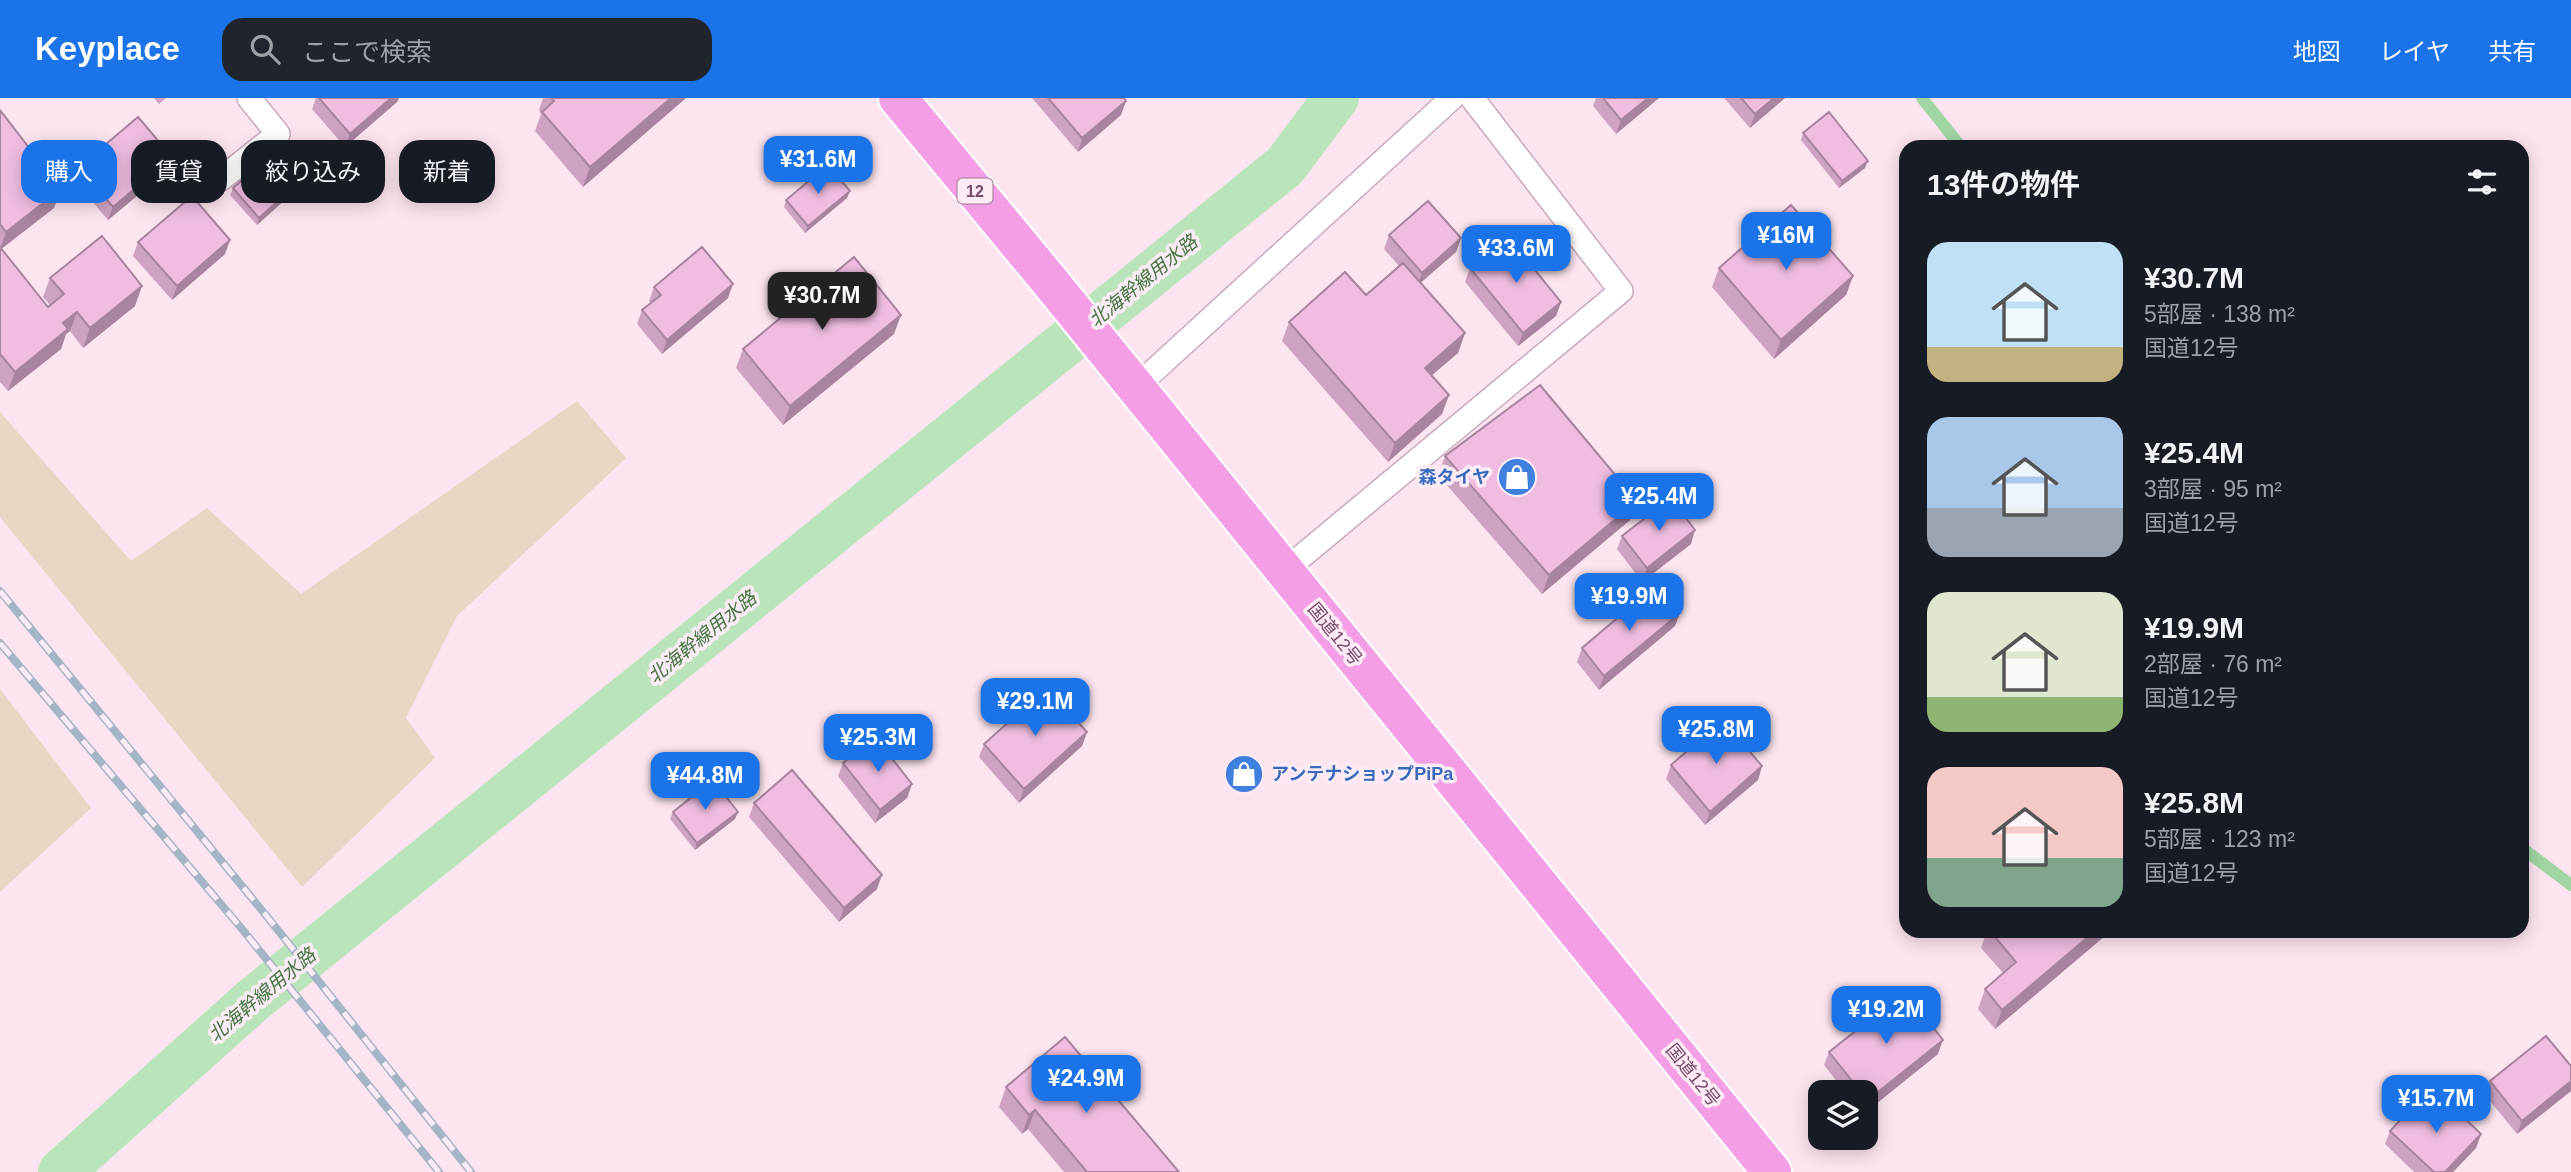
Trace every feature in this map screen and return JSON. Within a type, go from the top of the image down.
[{"type":"highway","name":"国道12号","points":[[898,98],[1772,1172]]},
{"type":"lane","points":[[227,174],[278,134],[249,98]]},
{"type":"lane","points":[[1127,378],[1452,98]]},
{"type":"lane","points":[[1284,571],[1621,291],[1472,98]]},
{"type":"shaded area","points":[[577,401],[626,458],[457,616],[406,718],[435,758],[302,887],[0,517],[0,412],[131,561],[207,508],[301,594]]},
{"type":"shaded area","points":[[0,689],[91,808],[0,892]]},
{"type":"building","points":[[319,98],[391,98],[350,134]]},
{"type":"building","points":[[551,98],[671,98],[590,167],[542,112],[554,101]]},
{"type":"building","points":[[1048,98],[1124,98],[1126,101],[1082,138]]},
{"type":"building","points":[[1603,98],[1648,98],[1621,120]]},
{"type":"building","points":[[1741,98],[1774,98],[1755,114]]},
{"type":"building","points":[[0,110],[23,140],[21,140],[21,203],[43,203],[6,232],[0,224]]},
{"type":"building","points":[[1829,112],[1868,161],[1842,181],[1803,133]]},
{"type":"building","points":[[138,117],[158,140],[131,140],[131,192],[113,207],[110,203],[117,203],[117,140],[111,140]]},
{"type":"building","points":[[828,165],[850,191],[808,226],[786,200]]},
{"type":"building","points":[[241,181],[241,197],[233,188]]},
{"type":"building","points":[[1428,201],[1461,238],[1422,273],[1389,235]]},
{"type":"building","points":[[184,203],[198,203],[230,240],[177,286],[138,242]]},
{"type":"building","points":[[246,203],[276,203],[259,218]]},
{"type":"building","points":[[1791,205],[1853,276],[1781,340],[1719,268]]},
{"type":"building","points":[[102,236],[142,286],[90,328],[77,312],[63,323],[68,329],[15,372],[0,354],[0,247],[48,307],[64,294],[50,278]]},
{"type":"building","points":[[1508,237],[1561,302],[1523,333],[1470,268]]},
{"type":"building","points":[[702,247],[733,284],[667,340],[642,310],[661,295],[654,287]]},
{"type":"building","points":[[854,257],[901,315],[790,406],[743,349]]},
{"type":"building","points":[[1403,263],[1465,333],[1425,368],[1449,395],[1395,443],[1289,322],[1345,272],[1366,295]]},
{"type":"building","points":[[1540,385],[1637,501],[1549,575],[1445,456]]},
{"type":"building","points":[[1671,498],[1695,530],[1647,568],[1622,536]]},
{"type":"building","points":[[1647,593],[1658,607],[1668,599],[1680,613],[1604,676],[1582,648]]},
{"type":"building","points":[[1047,688],[1087,732],[1024,789],[984,744]]},
{"type":"building","points":[[1723,720],[1762,766],[1710,812],[1671,765]]},
{"type":"building","points":[[875,737],[912,784],[880,810],[843,763]]},
{"type":"building","points":[[792,770],[882,875],[844,908],[754,803]]},
{"type":"building","points":[[713,780],[738,812],[697,843],[673,812]]},
{"type":"building","points":[[1996,938],[2087,938],[2002,1010],[1985,989],[2016,962]]},
{"type":"building","points":[[1905,992],[1943,1040],[1878,1092],[1878,1080],[1851,1080],[1829,1052]]},
{"type":"building","points":[[2546,1036],[2571,1066],[2571,1081],[2522,1121],[2490,1081]]},
{"type":"building","points":[[1065,1037],[1179,1172],[1087,1172],[1035,1110],[1029,1115],[1006,1087]]},
{"type":"building","points":[[2422,1097],[2438,1113],[2448,1102],[2481,1134],[2445,1172],[2434,1172],[2390,1131]]},
{"type":"waterway","name":"北海幹線用水路","points":[[61,1172],[252,1001],[1285,166],[1336,98]]},
{"type":"waterway","points":[[1922,98],[1955,140]]},
{"type":"waterway","points":[[2529,853],[2571,885]]},
{"type":"railway","points":[[0,591],[269,919],[471,1172]]},
{"type":"railway","points":[[0,643],[242,929],[439,1172]]},
{"type":"place","name":"森タイヤ","points":[[1517,477]]},
{"type":"place","name":"アンテナショップPiPa","points":[[1244,774]]}]
